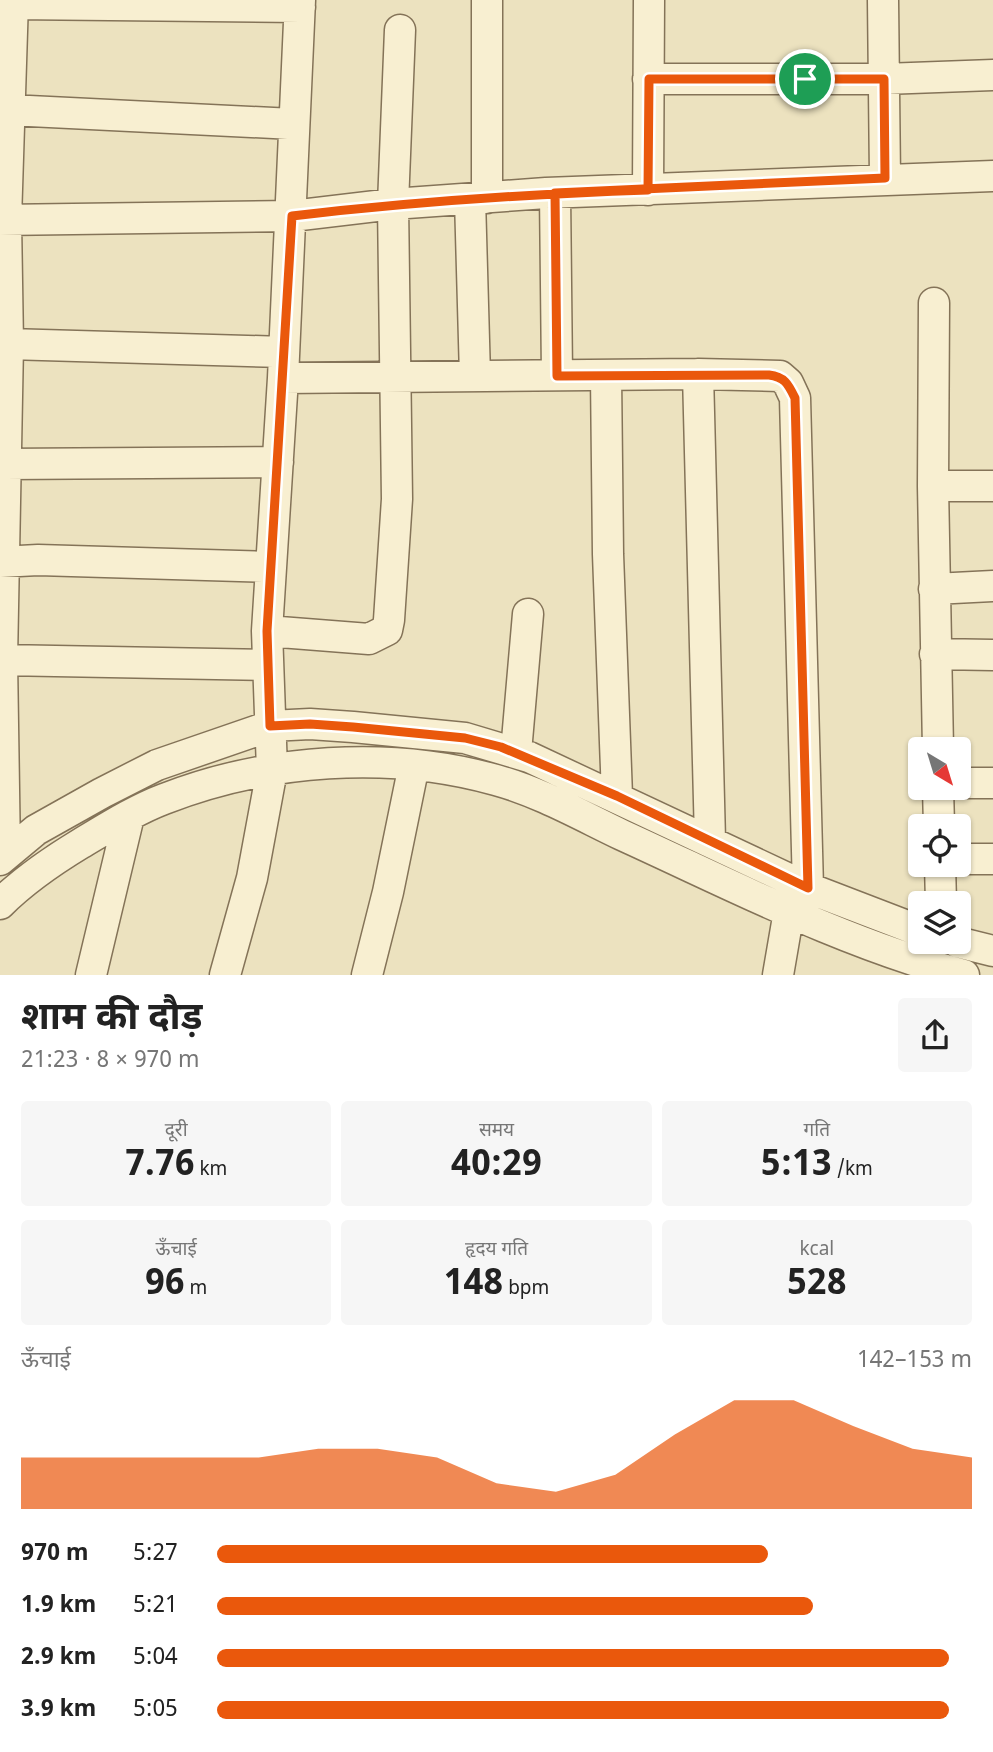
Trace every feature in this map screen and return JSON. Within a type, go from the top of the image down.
[{"type":"street","points":[[475,376],[487,0]]},
{"type":"street","points":[[648,190],[649,0]]},
{"type":"street","points":[[883,0],[885,178]]},
{"type":"street","points":[[3,857],[1,562],[8,344],[3,220],[13,2],[300,4],[293,124],[292,216],[267,631],[271,747],[252,878],[225,975]]},
{"type":"street","points":[[267,631],[369,639],[387,630],[397,499],[393,204],[400,30]]},
{"type":"street","points":[[649,79],[884,79],[993,75]]},
{"type":"street","points":[[9,110],[293,124]]},
{"type":"street","points":[[3,220],[292,216],[393,204],[555,193],[885,178],[993,176]]},
{"type":"street","points":[[555,193],[557,376]]},
{"type":"street","points":[[934,303],[933,486],[937,737]]},
{"type":"street","points":[[8,344],[284,365],[396,377],[698,374],[780,376],[788,383],[795,398],[808,888]]},
{"type":"street","points":[[698,374],[710,840]]},
{"type":"street","points":[[606,375],[608,554],[617,796]]},
{"type":"street","points":[[5,464],[278,463]]},
{"type":"street","points":[[933,486],[993,486]]},
{"type":"street","points":[[1,562],[271,567]]},
{"type":"street","points":[[934,589],[993,586]]},
{"type":"street","points":[[516,752],[528,614]]},
{"type":"street","points":[[935,654],[993,654]]},
{"type":"street","points":[[2,660],[268,665]]},
{"type":"street","points":[[0,904],[51,862],[129,816],[162,799],[217,780],[310,724],[465,738],[516,752],[617,796],[808,888],[908,926]]},
{"type":"street","points":[[3,857],[36,830],[158,765],[271,747],[350,761],[414,765],[497,780],[789,911],[906,967],[964,975]]},
{"type":"street","points":[[367,975],[388,892],[414,765]]},
{"type":"street","points":[[971,783],[993,783]]},
{"type":"street","points":[[91,975],[129,816]]},
{"type":"street","points":[[971,859],[993,859]]},
{"type":"street","points":[[778,975],[789,911]]},
{"type":"street","points":[[971,946],[993,951]]},
{"type":"route","points":[[805,79],[649,79],[648,190],[546,194],[393,204],[292,216],[267,631],[270,726],[310,724],[353,727],[483,741],[529,757],[617,796],[808,888],[795,398],[788,383],[780,376],[557,376],[555,193],[648,190],[885,178],[884,79],[805,79]]}]
